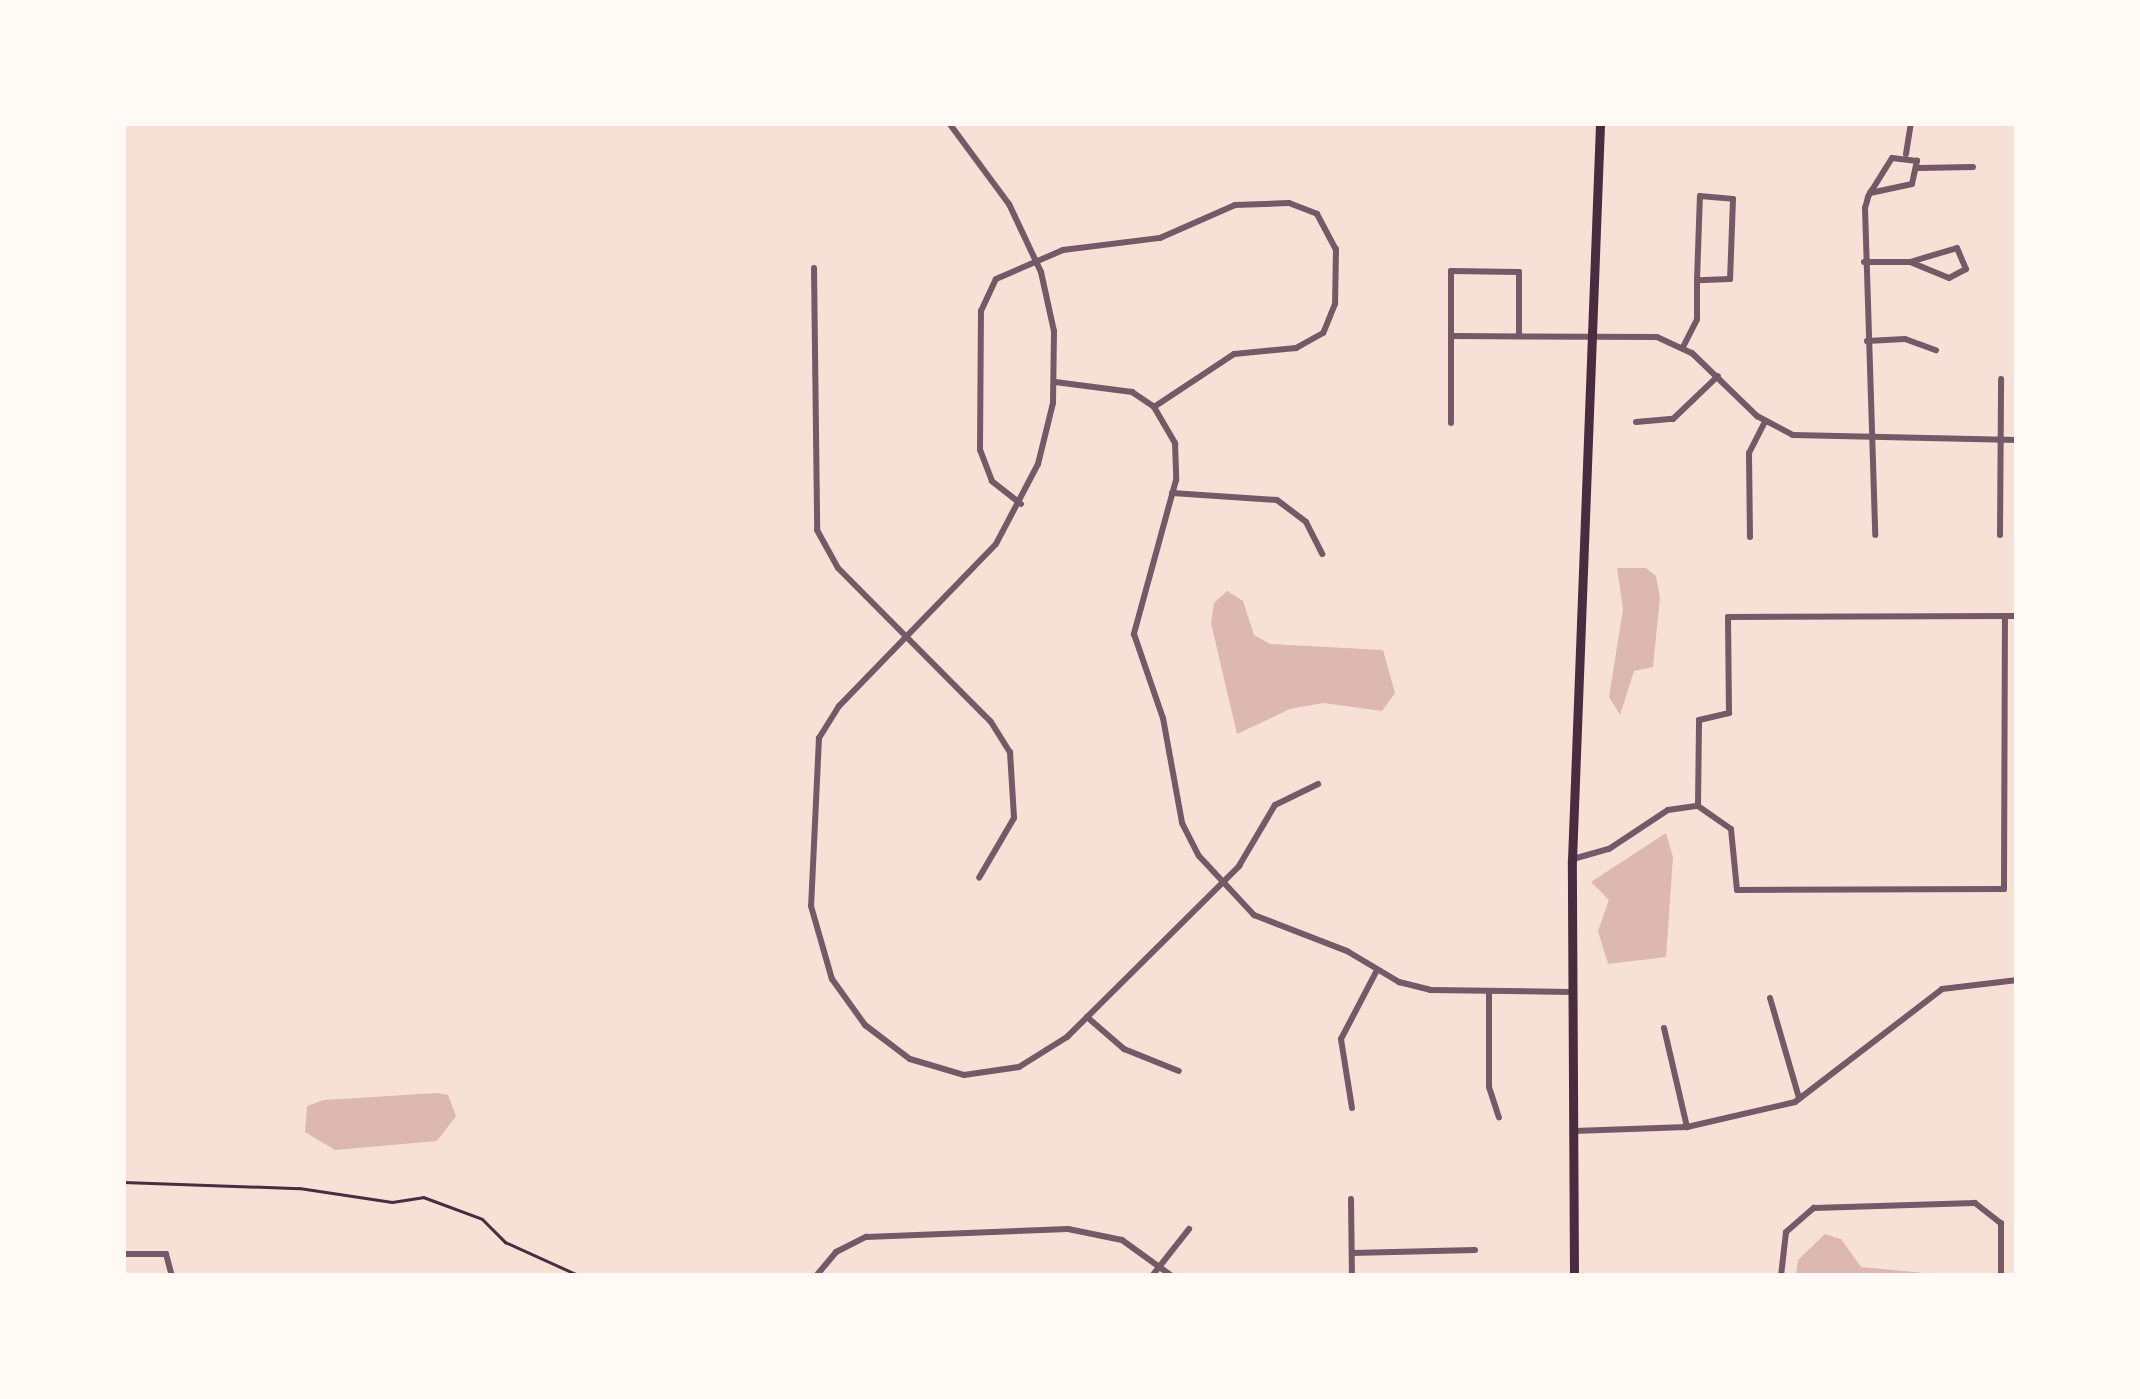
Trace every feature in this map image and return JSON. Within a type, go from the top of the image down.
[{"type":"main road","points":[[1574,1276],[1572,860],[1600,123]]},
{"type":"street","points":[[949,123],[1009,204],[1036,260],[1052,321],[1055,382],[1046,439],[1021,504],[979,565],[907,637],[819,738],[811,906],[822,956],[845,1001],[880,1039],[927,1066],[964,1075],[1019,1067],[1087,1017],[1224,880],[1275,805],[1318,784]]},
{"type":"street","points":[[1906,154],[1911,123]]},
{"type":"street","points":[[1906,154],[1919,168],[1972,166]]},
{"type":"street","points":[[1875,536],[1875,439],[1864,262],[1870,194],[1892,158],[1906,154]]},
{"type":"street","points":[[1870,194],[1912,184],[1919,168]]},
{"type":"street","points":[[1683,347],[1697,319],[1697,280],[1698,199],[1731,197],[1732,277],[1697,280]]},
{"type":"street","points":[[1021,504],[995,485],[981,455],[981,311],[996,279],[1036,260],[1160,238],[1234,205],[1288,203],[1327,226],[1336,276],[1331,320],[1311,343],[1234,354],[1154,407]]},
{"type":"street","points":[[1864,262],[1910,262],[1957,248],[1966,269],[1949,278],[1910,262]]},
{"type":"street","points":[[814,268],[816,525],[835,564],[991,722],[1012,757],[1014,818],[979,878]]},
{"type":"street","points":[[1451,423],[1450,336],[1456,268],[1519,272],[1519,336]]},
{"type":"street","points":[[1450,336],[1635,333],[1683,347],[1765,422],[1805,437],[2017,440]]},
{"type":"street","points":[[1867,341],[1905,339],[1936,350]]},
{"type":"street","points":[[1636,422],[1673,419],[1718,376]]},
{"type":"street","points":[[2000,535],[2001,379]]},
{"type":"street","points":[[1055,382],[1117,387],[1154,407],[1175,443],[1172,493],[1137,608],[1135,644],[1164,723],[1185,832],[1224,880],[1254,915],[1430,990],[1571,992]]},
{"type":"street","points":[[1750,538],[1749,453],[1765,422]]},
{"type":"street","points":[[1172,493],[1277,500],[1303,518],[1322,554]]},
{"type":"street","points":[[1572,860],[1609,849],[1668,810],[1698,806],[1721,817],[1735,838],[1737,890],[2004,889],[2005,616]]},
{"type":"street","points":[[1698,806],[1699,722],[1729,713],[1728,617],[2017,616]]},
{"type":"street","points":[[1352,1108],[1341,1039],[1377,970]]},
{"type":"street","points":[[1571,1131],[1687,1127],[1800,1100],[1942,989],[2017,980]]},
{"type":"street","points":[[1490,991],[1489,1087],[1499,1117]]},
{"type":"street","points":[[1770,998],[1800,1100]]},
{"type":"street","points":[[1087,1017],[1124,1049],[1179,1071]]},
{"type":"street","points":[[1664,1028],[1687,1127]]},
{"type":"street","points":[[1351,1199],[1352,1276]]},
{"type":"street","points":[[1780,1276],[1786,1232],[1814,1208],[1975,1203],[2001,1223],[2001,1276]]},
{"type":"street","points":[[816,1276],[828,1259],[855,1240],[882,1234],[1068,1229],[1108,1234],[1172,1276]]},
{"type":"street","points":[[1152,1276],[1189,1229]]},
{"type":"street","points":[[1352,1253],[1475,1250]]},
{"type":"street","points":[[123,1254],[166,1254],[172,1276]]},
{"type":"path","points":[[123,1182],[299,1188],[374,1202],[422,1197],[482,1219],[506,1242],[580,1276]]},
{"type":"shaded area","points":[[1617,568],[1646,568],[1656,576],[1660,597],[1653,667],[1634,671],[1620,715],[1609,697],[1623,609]]},
{"type":"shaded area","points":[[1227,591],[1243,601],[1254,635],[1270,644],[1383,650],[1395,693],[1382,711],[1323,703],[1290,709],[1237,734],[1211,623],[1214,603]]},
{"type":"shaded area","points":[[1666,833],[1673,857],[1666,957],[1608,964],[1598,931],[1609,900],[1591,882]]},
{"type":"shaded area","points":[[448,1095],[456,1116],[437,1141],[335,1150],[305,1132],[307,1106],[324,1100]]},
{"type":"shaded area","points":[[1825,1234],[1841,1239],[1861,1267],[1956,1276],[1796,1276],[1798,1260]]}]
